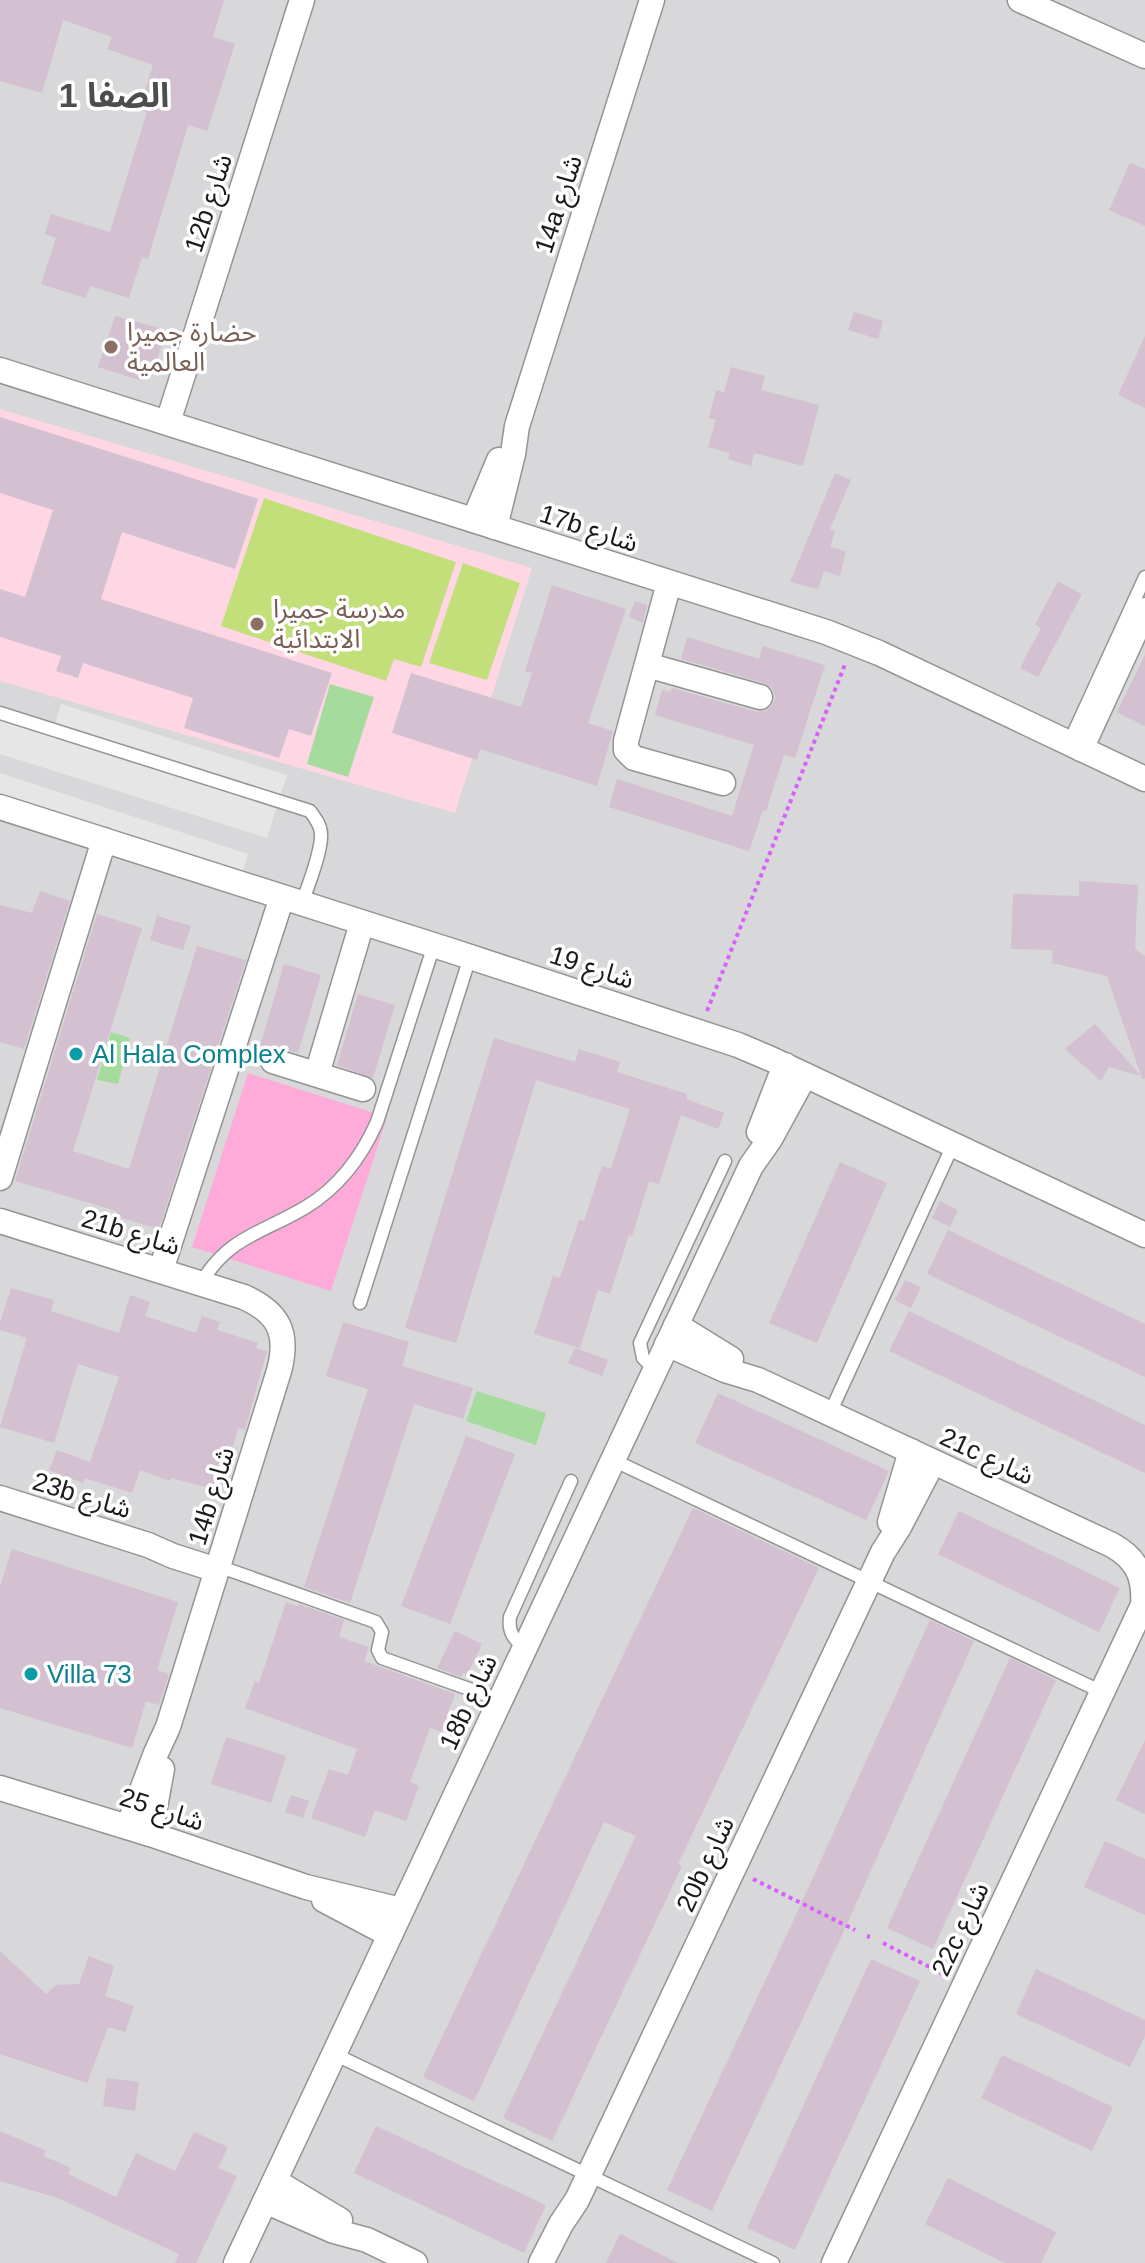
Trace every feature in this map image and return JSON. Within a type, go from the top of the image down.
[{"type":"street","name":"12b شارع","points":[[168,422],[302,0]]},
{"type":"street","name":"14a شارع","points":[[485,524],[513,454],[517,426],[652,0]]},
{"type":"street","points":[[1040,4],[1145,56]]},
{"type":"street","name":"17b شارع","points":[[0,370],[797,622],[853,643],[1145,779]]},
{"type":"street","points":[[669,583],[625,745],[628,754],[634,758],[723,783]]},
{"type":"street","points":[[1075,746],[1145,610]]},
{"type":"street","points":[[647,665],[760,697]]},
{"type":"street","name":"شارع 19","points":[[0,807],[699,1031],[795,1070],[1145,1235]]},
{"type":"street","points":[[0,1178],[104,840]]},
{"type":"street","points":[[161,1270],[292,900]]},
{"type":"street","points":[[317,1074],[362,923]]},
{"type":"street","points":[[273,1061],[363,1089]]},
{"type":"street","name":"18b شارع","points":[[236,2263],[751,1166],[764,1148],[795,1070]]},
{"type":"street","name":"21b شارع","points":[[0,1221],[244,1297]]},
{"type":"street","name":"14b شارع","points":[[139,1831],[156,1753],[168,1727],[283,1356],[279,1326],[271,1313],[244,1297]]},
{"type":"street","name":"21c شارع","points":[[672,1335],[725,1370],[758,1380],[1126,1553],[1143,1577],[1143,1605],[1136,1619]]},
{"type":"street","name":"20b شارع","points":[[883,1552],[911,1451]]},
{"type":"street","name":"20b شارع","points":[[541,2263],[577,2200],[883,1552],[933,1462]]},
{"type":"street","name":"23b شارع","points":[[0,1498],[148,1545],[219,1563]]},
{"type":"street","name":"22c شارع","points":[[834,2263],[1136,1619]]},
{"type":"street","name":"شارع 25","points":[[0,1788],[306,1887],[401,1910]]},
{"type":"street","name":"شارع 25","points":[[306,1887],[330,1904],[390,1935]]},
{"type":"street","points":[[270,2191],[334,2231],[367,2240],[415,2263]]},
{"type":"street","name":"20b شارع","points":[[556,2263],[571,2227],[577,2200]]},
{"type":"lane","points":[[1075,746],[1145,577]]},
{"type":"lane","points":[[0,713],[310,811],[322,833],[320,845],[292,900]]},
{"type":"lane","points":[[201,1283],[229,1248],[305,1208],[341,1180],[355,1162],[377,1122],[434,945]]},
{"type":"lane","points":[[360,1303],[470,957]]},
{"type":"lane","points":[[830,1413],[953,1145]]},
{"type":"lane","points":[[655,1370],[643,1358],[640,1343],[725,1161]]},
{"type":"lane","points":[[613,1460],[1102,1692]]},
{"type":"lane","points":[[525,1647],[513,1638],[510,1617],[571,1481]]},
{"type":"lane","points":[[219,1563],[376,1622],[382,1632],[378,1650],[382,1658],[500,1700]]},
{"type":"lane","points":[[334,2054],[773,2263]]},
{"type":"path","points":[[699,1031],[853,643]]},
{"type":"path","points":[[733,1869],[855,1930]]},
{"type":"path","points":[[883,1943],[964,1985]]},
{"type":"shaded area","name":"الصفا 1","points":[[0,0],[1145,0],[1145,2263],[0,2263]]},
{"type":"shaded area","name":"مدرسة جميرا الابتدائية","points":[[0,409],[532,568],[455,813],[0,681]]},
{"type":"shaded area","points":[[264,498],[456,562],[421,667],[394,659],[386,681],[221,626]]},
{"type":"shaded area","points":[[463,563],[520,583],[487,680],[429,663]]},
{"type":"shaded area","points":[[330,684],[374,697],[348,777],[307,764]]},
{"type":"shaded area","points":[[61,704],[287,775],[267,838],[0,754],[0,710],[54,727]]},
{"type":"shaded area","points":[[0,773],[248,854],[242,874],[0,795]]},
{"type":"shaded area","points":[[111,1032],[130,1038],[118,1084],[97,1080]]},
{"type":"shaded area","points":[[477,1391],[546,1413],[536,1445],[466,1421]]},
{"type":"sand","points":[[248,1073],[387,1117],[331,1291],[192,1247]]},
{"type":"building","points":[[0,0],[224,0],[213,37],[235,44],[207,131],[188,125],[148,259],[142,257],[129,298],[90,286],[86,298],[41,284],[56,238],[45,234],[51,214],[110,232],[147,112],[139,109],[153,65],[107,49],[112,37],[63,20],[42,93],[0,81]]},
{"type":"building","points":[[1130,163],[1145,169],[1145,226],[1109,210]]},
{"type":"building","points":[[854,312],[883,321],[878,339],[848,330]]},
{"type":"building","points":[[115,316],[166,330],[155,367],[139,380],[98,367]]},
{"type":"building","points":[[1145,336],[1145,408],[1118,395]]},
{"type":"building","points":[[731,367],[765,376],[761,390],[819,405],[803,466],[754,453],[751,466],[728,459],[730,453],[708,447],[716,420],[709,418],[716,390],[724,392]]},
{"type":"building","points":[[0,417],[258,499],[235,569],[122,532],[101,599],[332,673],[311,736],[289,729],[279,758],[184,728],[193,698],[83,663],[78,678],[56,671],[61,656],[0,637],[0,589],[25,597],[53,510],[0,493]]},
{"type":"building","points":[[835,473],[851,480],[830,529],[835,531],[830,547],[846,551],[840,576],[824,571],[818,589],[790,582]]},
{"type":"building","points":[[1058,581],[1082,594],[1038,677],[1020,668],[1041,628],[1035,625]]},
{"type":"building","points":[[552,585],[626,609],[588,723],[613,731],[597,786],[480,749],[477,760],[392,733],[411,673],[521,707],[532,673],[525,671]]},
{"type":"building","points":[[635,601],[647,605],[643,623],[629,617]]},
{"type":"building","points":[[687,637],[759,659],[763,646],[825,665],[795,758],[784,755],[749,851],[609,807],[617,779],[732,816],[754,745],[655,715],[662,690],[670,692],[672,688],[757,712],[771,707],[775,694],[764,683],[681,659]]},
{"type":"building","points":[[1145,655],[1145,726],[1117,712]]},
{"type":"building","points":[[1079,881],[1138,885],[1135,949],[1145,956],[1145,1078],[1142,1079],[1107,976],[1052,963],[1053,950],[1011,949],[1013,894],[1079,896]]},
{"type":"building","points":[[40,891],[70,901],[24,1049],[0,1042],[0,905],[32,913]]},
{"type":"building","points":[[97,914],[142,928],[73,1151],[129,1169],[197,946],[246,960],[159,1229],[115,1216],[117,1211],[15,1181]]},
{"type":"building","points":[[157,916],[191,926],[183,950],[150,940]]},
{"type":"building","points":[[284,964],[321,975],[298,1053],[277,1047],[259,1050]]},
{"type":"building","points":[[358,994],[395,1005],[373,1078],[337,1065]]},
{"type":"building","points":[[1095,1024],[1141,1076],[1109,1067],[1101,1081],[1065,1049]]},
{"type":"building","points":[[494,1038],[575,1062],[579,1049],[620,1062],[617,1072],[687,1094],[686,1099],[724,1113],[718,1129],[681,1115],[659,1184],[649,1181],[610,1294],[598,1290],[580,1348],[534,1334],[553,1276],[560,1278],[579,1220],[584,1221],[602,1166],[611,1169],[630,1109],[536,1080],[456,1343],[405,1328]]},
{"type":"building","points":[[840,1162],[887,1183],[817,1343],[769,1323]]},
{"type":"building","points":[[940,1201],[958,1210],[950,1227],[932,1218]]},
{"type":"building","points":[[948,1230],[1145,1324],[1145,1377],[927,1274]]},
{"type":"building","points":[[905,1280],[921,1287],[911,1308],[895,1300]]},
{"type":"building","points":[[11,1288],[54,1300],[51,1311],[119,1333],[130,1295],[150,1302],[145,1316],[196,1333],[202,1316],[220,1322],[217,1330],[258,1343],[256,1348],[267,1351],[245,1430],[238,1428],[221,1491],[171,1478],[170,1481],[140,1470],[132,1493],[85,1478],[83,1483],[49,1470],[57,1450],[90,1462],[119,1377],[78,1364],[54,1443],[0,1427],[27,1338],[0,1330]]},
{"type":"building","points":[[909,1311],[1145,1425],[1145,1473],[889,1351]]},
{"type":"building","points":[[343,1322],[409,1342],[402,1366],[473,1388],[463,1419],[414,1404],[350,1603],[304,1587],[368,1389],[326,1376]]},
{"type":"building","points":[[575,1348],[608,1360],[602,1376],[568,1363]]},
{"type":"building","points":[[718,1393],[889,1471],[866,1520],[695,1443]]},
{"type":"building","points":[[466,1436],[515,1454],[450,1624],[401,1606]]},
{"type":"building","points":[[693,1508],[819,1568],[678,1864],[682,1866],[552,2141],[503,2118],[636,1836],[604,1822],[474,2101],[423,2077]]},
{"type":"building","points":[[959,1511],[1120,1588],[1099,1632],[938,1554]]},
{"type":"building","points":[[12,1549],[178,1602],[157,1670],[169,1674],[159,1705],[146,1701],[132,1748],[0,1708],[0,1587]]},
{"type":"building","points":[[286,1602],[344,1620],[339,1637],[369,1647],[364,1661],[455,1694],[441,1732],[430,1728],[410,1782],[419,1786],[406,1821],[375,1810],[365,1837],[311,1818],[329,1769],[348,1775],[357,1749],[245,1708],[255,1681],[259,1683]]},
{"type":"building","points":[[930,1620],[974,1641],[842,1935],[712,2211],[667,2190]]},
{"type":"building","points":[[455,1631],[482,1644],[467,1675],[463,1673],[461,1677],[437,1668]]},
{"type":"building","points":[[1010,1658],[1056,1680],[933,1949],[887,1928]]},
{"type":"building","points":[[226,1737],[286,1756],[271,1803],[211,1784]]},
{"type":"building","points":[[1145,1740],[1145,1814],[1116,1800]]},
{"type":"building","points":[[291,1795],[309,1801],[303,1818],[285,1812]]},
{"type":"building","points":[[1105,1841],[1145,1859],[1145,1915],[1084,1887]]},
{"type":"building","points":[[0,1951],[46,1994],[56,1985],[79,1984],[89,1956],[114,1966],[105,1996],[134,2006],[125,2032],[108,2027],[87,2083],[0,2054]]},
{"type":"building","points":[[871,1959],[920,1981],[795,2250],[747,2228]]},
{"type":"building","points":[[1036,1969],[1145,2020],[1145,2036],[1130,2067],[1016,2014]]},
{"type":"building","points":[[1002,2055],[1113,2107],[1092,2151],[981,2098]]},
{"type":"building","points":[[107,2078],[139,2082],[135,2111],[103,2106]]},
{"type":"building","points":[[376,2126],[546,2205],[524,2253],[354,2173]]},
{"type":"building","points":[[0,2131],[45,2150],[44,2156],[71,2168],[68,2174],[116,2197],[136,2153],[175,2171],[194,2132],[228,2147],[218,2168],[237,2176],[196,2263],[175,2263],[179,2254],[58,2198],[0,2181]]},
{"type":"building","points":[[948,2178],[1056,2232],[1041,2263],[1005,2263],[925,2224]]},
{"type":"building","points":[[620,2234],[678,2263],[606,2263]]},
{"type":"place","name":"حضارة جميرا العالمية","points":[[111,347]]},
{"type":"place","name":"مدرسة جميرا الابتدائية","points":[[257,624]]},
{"type":"place","name":"Al Hala Complex","points":[[76,1054]]},
{"type":"place","name":"Villa 73","points":[[31,1674]]},
{"type":"district","name":"الصفا 1","points":[[114,95]]}]
